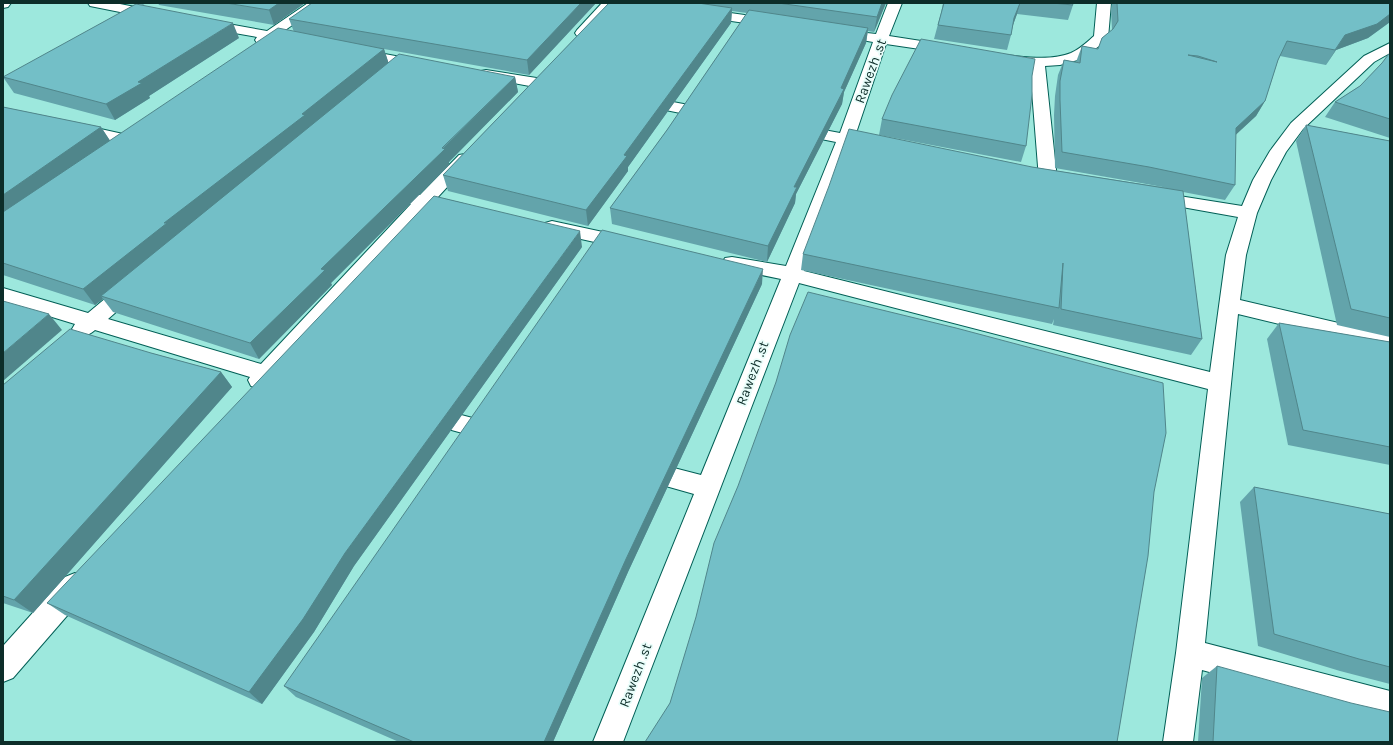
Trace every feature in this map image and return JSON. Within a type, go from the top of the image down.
[{"type":"street","points":[[95,3],[171,18]]},
{"type":"street","points":[[121,24],[156,3]]},
{"type":"street","points":[[250,49],[317,3]]},
{"type":"street","points":[[569,49],[608,3]]},
{"type":"street","name":"Rawezh .st","points":[[608,742],[846,139],[895,3]]},
{"type":"street","points":[[994,57],[1016,61],[1049,62],[1076,56],[1101,38],[1104,3]]},
{"type":"street","points":[[692,12],[787,25]]},
{"type":"street","points":[[194,22],[308,43]]},
{"type":"street","points":[[857,35],[963,51]]},
{"type":"street","points":[[1178,742],[1190,654],[1229,304],[1236,256],[1248,213],[1262,180],[1278,151],[1304,128],[1369,60],[1390,47]]},
{"type":"street","points":[[347,50],[432,66]]},
{"type":"street","points":[[383,76],[401,61]]},
{"type":"street","points":[[1037,61],[1048,179]]},
{"type":"street","points":[[523,100],[554,66]]},
{"type":"street","points":[[470,72],[579,90]]},
{"type":"street","points":[[626,99],[728,118]]},
{"type":"street","points":[[65,126],[113,144],[158,146]]},
{"type":"street","points":[[113,144],[139,126]]},
{"type":"street","points":[[783,128],[892,148]]},
{"type":"street","points":[[249,392],[424,201],[479,145]]},
{"type":"street","points":[[371,190],[476,212]]},
{"type":"street","points":[[1140,195],[1248,213]]},
{"type":"street","points":[[535,223],[640,246]]},
{"type":"street","points":[[716,260],[792,274],[1220,383]]},
{"type":"street","points":[[67,342],[145,276]]},
{"type":"street","points":[[3,295],[295,382]]},
{"type":"street","points":[[1229,304],[1390,343]]},
{"type":"street","points":[[410,411],[517,438]]},
{"type":"street","points":[[624,465],[708,487]]},
{"type":"street","points":[[4,666],[90,570]]},
{"type":"street","points":[[1190,654],[1390,706]]},
{"type":"building","points":[[226,3],[279,3],[269,10]]},
{"type":"building","points":[[312,3],[581,3],[527,60],[289,19]]},
{"type":"building","points":[[609,3],[698,3],[732,8],[624,155],[627,156],[586,210],[443,175]]},
{"type":"building","points":[[778,3],[882,3],[877,17]]},
{"type":"building","points":[[944,3],[1020,3],[1014,18],[1011,35],[938,25]]},
{"type":"building","points":[[1052,3],[1072,3],[1073,5]]},
{"type":"building","points":[[1117,3],[1390,3],[1390,14],[1377,24],[1345,35],[1335,50],[1287,41],[1278,60],[1265,101],[1236,128],[1235,185],[1149,167],[1062,152],[1060,81],[1064,60],[1080,63],[1082,46],[1098,49],[1102,38],[1113,29],[1118,21]],"holes":[[[1188,55],[1198,56],[1217,62]]]},
{"type":"building","points":[[136,4],[233,23],[138,82],[142,83],[106,104],[3,77]]},
{"type":"building","points":[[749,10],[868,28],[841,88],[844,89],[794,187],[797,187],[768,246],[610,208],[667,130]]},
{"type":"building","points":[[278,28],[384,49],[302,114],[305,115],[164,223],[167,223],[83,289],[3,263],[3,212]]},
{"type":"building","points":[[921,39],[1035,59],[1032,76],[1032,95],[1026,146],[882,119],[892,95]]},
{"type":"building","points":[[1390,53],[1390,119],[1335,102],[1360,86]]},
{"type":"building","points":[[399,54],[515,77],[442,148],[445,149],[321,269],[325,270],[250,343],[101,296]]},
{"type":"building","points":[[3,107],[101,127],[3,195]]},
{"type":"building","points":[[1306,125],[1390,141],[1390,318],[1351,309]]},
{"type":"building","points":[[849,129],[1032,167],[1183,191],[1202,339],[1061,309],[1063,263],[1059,308],[803,254]]},
{"type":"building","points":[[434,196],[580,231],[345,553],[303,619],[249,692],[47,603]]},
{"type":"building","points":[[602,230],[763,269],[626,559],[544,742],[414,742],[284,686]]},
{"type":"building","points":[[808,292],[956,328],[1163,383],[1166,433],[1154,492],[1148,556],[1117,742],[645,742],[670,703],[696,617],[714,543],[738,486],[776,382],[790,335]]},
{"type":"building","points":[[3,301],[49,314],[3,353]]},
{"type":"building","points":[[1279,323],[1390,342],[1390,447],[1303,430]]},
{"type":"building","points":[[70,329],[221,372],[14,600],[3,596],[3,385]]},
{"type":"building","points":[[1254,487],[1390,514],[1390,667],[1274,634]]},
{"type":"building","points":[[1217,666],[1351,703],[1390,712],[1390,742],[1213,742]]}]
